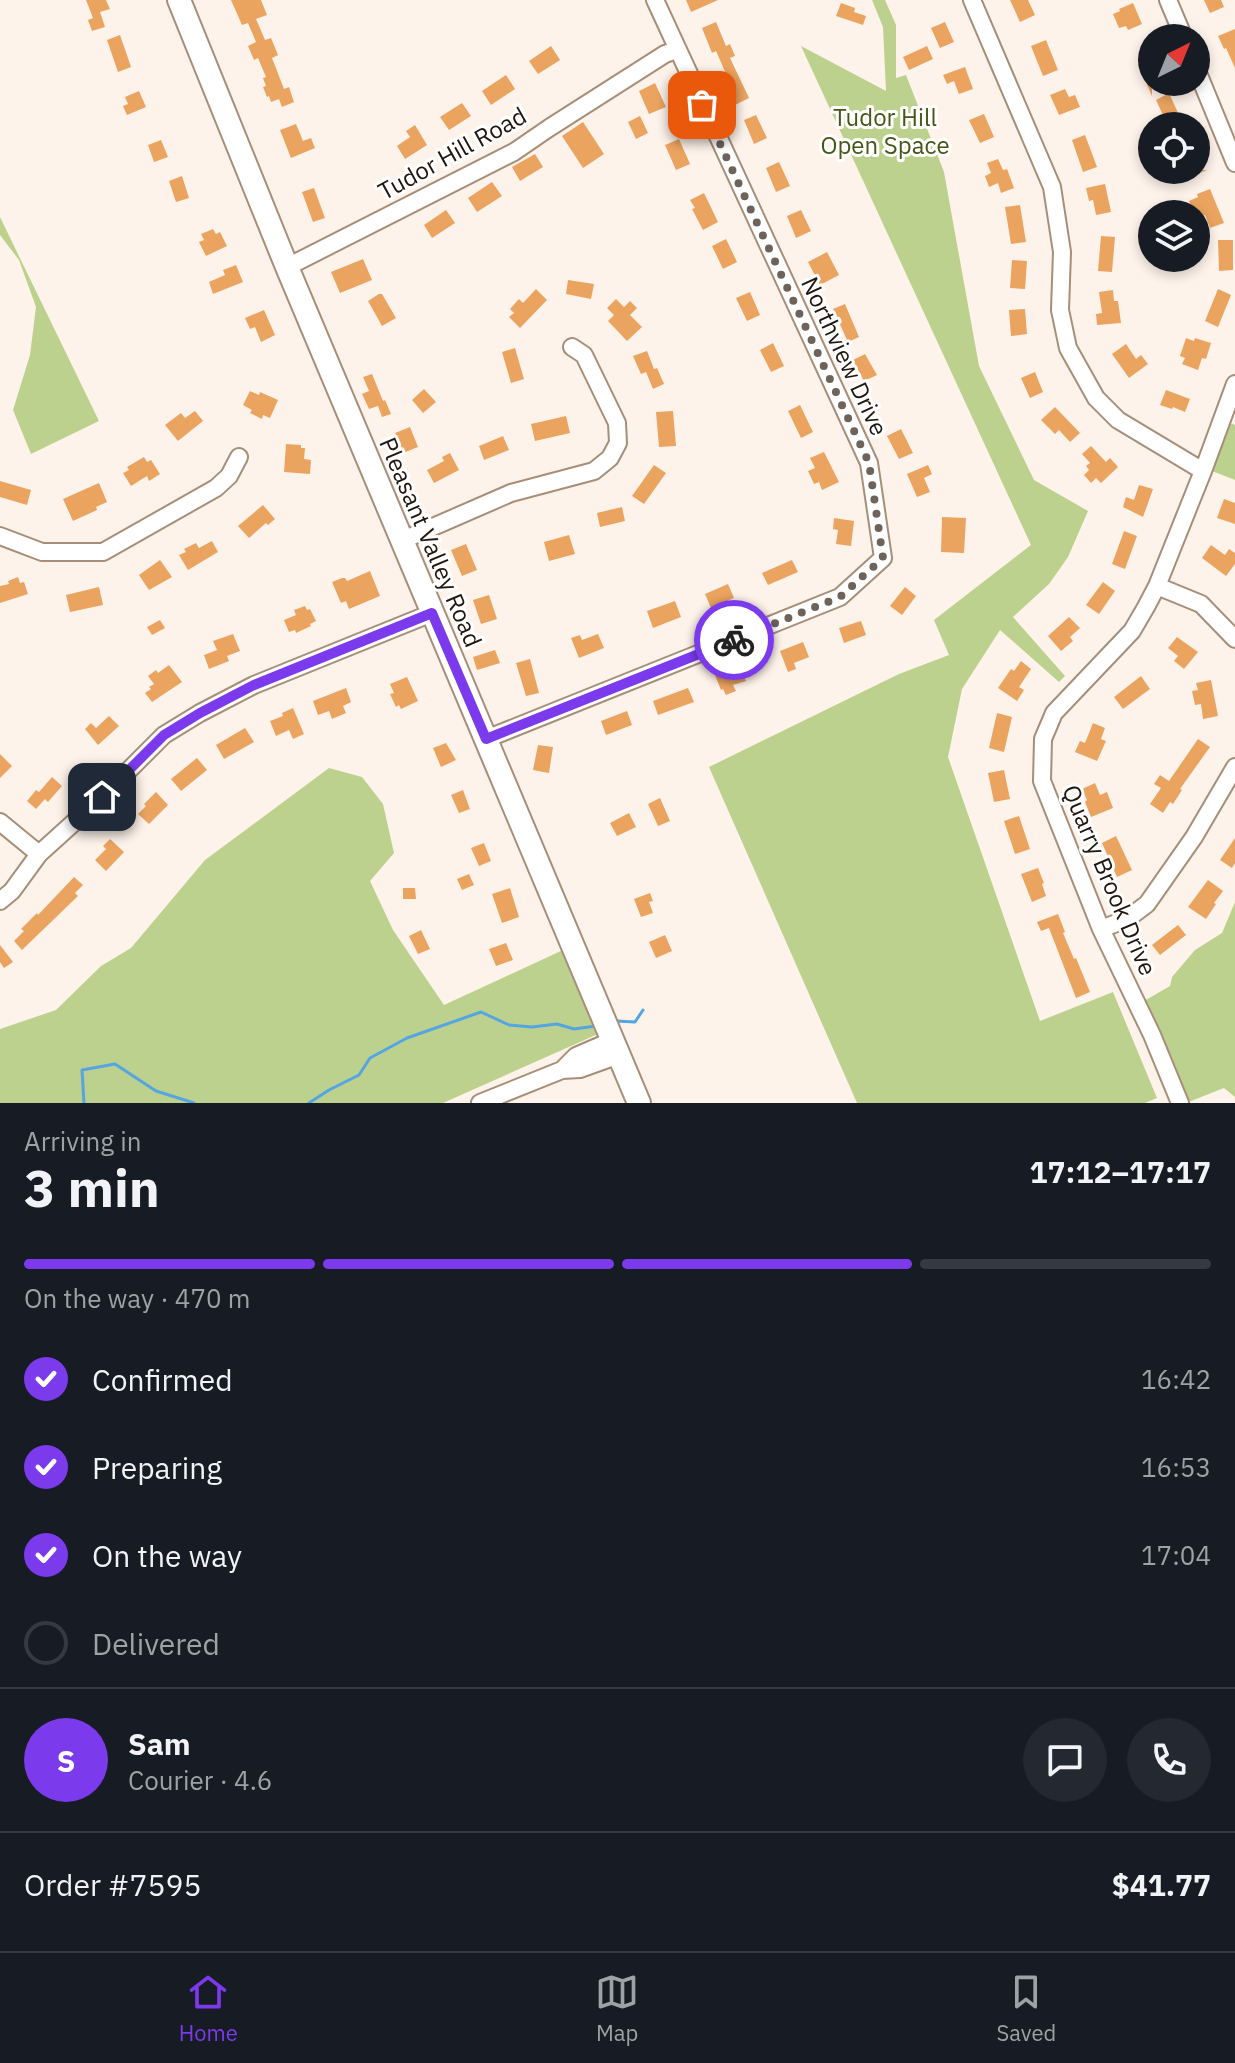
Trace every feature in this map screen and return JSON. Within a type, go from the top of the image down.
[{"type":"main road","name":"Pleasant Valley Road","points":[[179,0],[287,267],[639,1103]]},
{"type":"street","name":"Northview Drive","points":[[486,739],[840,597],[883,558],[869,463],[655,0]]},
{"type":"street","points":[[972,0],[1052,187],[1062,252],[1060,310],[1068,348],[1096,398],[1118,420],[1203,471]]},
{"type":"street","points":[[1168,0],[1178,24]]},
{"type":"street","name":"Tudor Hill Road","points":[[287,267],[514,152],[665,54],[676,50]]},
{"type":"street","points":[[1207,96],[1235,163]]},
{"type":"street","points":[[403,540],[511,493],[594,471],[610,458],[618,443],[617,423],[584,355],[572,347]]},
{"type":"street","name":"Quarry Brook Drive","points":[[1180,1103],[1152,1035],[1101,929],[1042,781],[1043,739],[1054,713],[1132,631],[1157,586],[1235,384]]},
{"type":"street","points":[[0,536],[42,552],[103,552],[216,488],[229,476],[239,457]]},
{"type":"street","points":[[1157,586],[1201,604],[1235,639]]},
{"type":"street","points":[[0,901],[12,891],[39,854],[164,735],[254,685],[432,613]]},
{"type":"street","points":[[1101,929],[1127,919],[1147,904],[1194,837],[1235,767]]},
{"type":"street","points":[[0,822],[39,854]]},
{"type":"street","points":[[480,1103],[562,1070],[580,1069],[616,1047]]},
{"type":"green space","name":"Tudor Hill Open Space","points":[[872,0],[885,0],[896,25],[896,78],[906,75],[944,172],[979,366],[1034,480],[1088,511],[1068,557],[1049,584],[1013,617],[1065,676],[1059,682],[1000,630],[962,689],[948,757],[1040,1021],[1113,992],[1157,1098],[1145,1103],[857,1103],[709,767],[899,674],[949,655],[934,620],[1031,545],[801,46],[886,91],[883,27]]},
{"type":"green space","points":[[0,217],[99,421],[31,454],[13,410],[30,355],[36,307],[19,260],[0,235]]},
{"type":"green space","points":[[1230,423],[1235,425],[1235,480],[1212,471]]},
{"type":"green space","points":[[329,768],[362,777],[383,804],[394,853],[370,881],[393,930],[444,1005],[563,950],[598,1034],[443,1103],[0,1103],[0,1029],[56,1010],[101,966],[131,948],[205,860]]},
{"type":"green space","points":[[1235,902],[1235,1097],[1224,1088],[1186,1103],[1144,1001],[1170,986],[1172,977],[1195,950],[1222,933]]},
{"type":"building","points":[[86,0],[106,0],[110,9],[100,12],[105,27],[92,31],[88,20],[93,18]]},
{"type":"building","points":[[231,0],[261,0],[267,15],[256,19],[265,40],[271,38],[278,55],[272,58],[284,89],[289,87],[294,102],[282,107],[279,99],[271,102],[267,97],[263,87],[266,86],[263,78],[266,77],[258,58],[254,60],[248,46],[256,42],[248,23],[242,25]]},
{"type":"building","points":[[686,0],[718,0],[691,12]]},
{"type":"building","points":[[1010,0],[1028,0],[1035,15],[1020,22]]},
{"type":"building","points":[[1204,0],[1221,0],[1224,7],[1210,13]]},
{"type":"building","points":[[841,3],[866,16],[863,25],[836,16]]},
{"type":"building","points":[[1133,3],[1142,24],[1128,30],[1126,26],[1119,28],[1113,14]]},
{"type":"building","points":[[716,22],[726,46],[730,44],[735,56],[730,58],[749,98],[735,105],[722,78],[727,76],[716,51],[712,53],[702,28]]},
{"type":"building","points":[[945,22],[954,42],[940,48],[931,28]]},
{"type":"building","points":[[1235,29],[1235,68],[1218,36]]},
{"type":"building","points":[[120,35],[131,67],[118,72],[107,40]]},
{"type":"building","points":[[1046,40],[1058,70],[1043,76],[1031,46]]},
{"type":"building","points":[[551,46],[560,60],[538,74],[529,61]]},
{"type":"building","points":[[927,46],[933,59],[909,70],[903,57]]},
{"type":"building","points":[[965,67],[973,89],[959,94],[954,81],[947,84],[943,75]]},
{"type":"building","points":[[506,75],[515,89],[491,105],[482,91]]},
{"type":"building","points":[[655,83],[666,107],[649,114],[639,91]]},
{"type":"building","points":[[1065,89],[1069,97],[1075,95],[1080,107],[1059,115],[1050,95]]},
{"type":"building","points":[[139,91],[146,107],[127,115],[123,106],[128,104],[125,97]]},
{"type":"building","points":[[1170,96],[1178,112],[1162,112],[1156,100]]},
{"type":"building","points":[[462,103],[471,116],[449,130],[440,117]]},
{"type":"building","points":[[984,114],[994,137],[980,143],[969,120]]},
{"type":"building","points":[[756,115],[767,138],[754,144],[744,120]]},
{"type":"building","points":[[640,116],[648,133],[636,139],[628,122]]},
{"type":"building","points":[[583,122],[604,154],[583,168],[562,136]]},
{"type":"building","points":[[296,124],[303,141],[311,138],[315,148],[291,158],[280,130]]},
{"type":"building","points":[[415,125],[427,145],[405,159],[397,146],[410,137],[406,131]]},
{"type":"building","points":[[1085,135],[1097,167],[1083,172],[1072,140]]},
{"type":"building","points":[[679,139],[690,164],[676,170],[665,145]]},
{"type":"building","points":[[161,140],[168,157],[154,162],[148,145]]},
{"type":"building","points":[[535,154],[543,167],[520,181],[512,167]]},
{"type":"building","points":[[998,159],[1003,170],[1007,169],[1014,188],[1001,193],[998,183],[989,187],[985,176],[991,173],[987,163]]},
{"type":"building","points":[[779,162],[790,186],[776,192],[766,168]]},
{"type":"building","points":[[182,176],[189,198],[176,202],[169,181]]},
{"type":"building","points":[[492,182],[502,196],[477,212],[468,198]]},
{"type":"building","points":[[1105,184],[1111,212],[1096,215],[1086,188]]},
{"type":"building","points":[[314,188],[325,218],[313,222],[302,192]]},
{"type":"building","points":[[1210,189],[1224,223],[1210,228],[1210,200],[1191,200],[1198,197],[1197,194]]},
{"type":"building","points":[[704,193],[718,222],[703,230],[690,200]]},
{"type":"building","points":[[1020,205],[1026,242],[1011,244],[1005,207]]},
{"type":"building","points":[[446,210],[455,223],[432,238],[424,225]]},
{"type":"building","points":[[801,210],[811,231],[796,238],[787,216]]},
{"type":"building","points":[[213,229],[216,234],[220,232],[227,246],[206,256],[199,242],[204,240],[201,234]]},
{"type":"building","points":[[1101,236],[1115,237],[1112,272],[1098,271]]},
{"type":"building","points":[[726,239],[737,262],[723,269],[712,246]]},
{"type":"building","points":[[1218,240],[1233,240],[1233,270],[1219,271]]},
{"type":"building","points":[[827,252],[839,275],[820,285],[808,262]]},
{"type":"building","points":[[363,259],[372,280],[340,293],[331,272]]},
{"type":"building","points":[[1012,260],[1027,261],[1025,289],[1010,288]]},
{"type":"building","points":[[236,265],[243,282],[213,294],[209,282],[225,275],[223,270]]},
{"type":"building","points":[[568,280],[594,284],[591,299],[566,294]]},
{"type":"building","points":[[536,289],[547,300],[520,328],[509,317],[514,313],[510,309],[519,299],[523,303]]},
{"type":"building","points":[[1218,289],[1231,295],[1218,327],[1205,321]]},
{"type":"building","points":[[1113,290],[1121,323],[1097,325],[1096,314],[1102,313],[1099,292]]},
{"type":"building","points":[[750,292],[760,315],[747,321],[736,298]]},
{"type":"building","points":[[382,294],[396,318],[382,326],[368,301]]},
{"type":"building","points":[[616,299],[624,307],[630,301],[637,308],[630,315],[642,327],[627,341],[608,321],[614,315],[607,308]]},
{"type":"building","points":[[845,304],[859,337],[848,342],[833,309]]},
{"type":"building","points":[[1025,309],[1027,334],[1011,336],[1009,310]]},
{"type":"building","points":[[264,310],[275,335],[261,342],[255,327],[250,329],[245,318]]},
{"type":"building","points":[[1186,338],[1211,343],[1206,359],[1202,358],[1198,370],[1182,364],[1185,358],[1180,356]]},
{"type":"building","points":[[773,343],[784,366],[771,372],[760,350]]},
{"type":"building","points":[[1126,344],[1136,359],[1141,355],[1148,364],[1129,378],[1112,354]]},
{"type":"building","points":[[515,348],[524,379],[511,383],[502,352]]},
{"type":"building","points":[[647,351],[664,384],[653,389],[646,372],[641,374],[633,356]]},
{"type":"building","points":[[865,354],[877,375],[864,381],[853,360]]},
{"type":"building","points":[[1035,372],[1043,392],[1030,398],[1021,378]]},
{"type":"building","points":[[372,374],[391,414],[382,417],[378,406],[369,409],[362,394],[369,391],[363,377]]},
{"type":"building","points":[[424,389],[436,402],[423,413],[412,400]]},
{"type":"building","points":[[1166,390],[1190,399],[1185,412],[1160,405]]},
{"type":"building","points":[[250,391],[278,400],[270,418],[263,415],[262,419],[243,405]]},
{"type":"building","points":[[800,405],[813,432],[801,438],[788,411]]},
{"type":"building","points":[[1055,407],[1080,433],[1070,442],[1059,430],[1055,434],[1041,420]]},
{"type":"building","points":[[195,411],[203,421],[178,441],[165,425],[181,413],[185,418]]},
{"type":"building","points":[[673,411],[676,446],[659,447],[656,412]]},
{"type":"building","points":[[566,416],[570,433],[535,441],[531,424]]},
{"type":"building","points":[[410,427],[418,447],[403,453],[395,433]]},
{"type":"building","points":[[901,429],[913,453],[899,459],[887,436]]},
{"type":"building","points":[[503,436],[509,450],[484,460],[479,446]]},
{"type":"building","points":[[286,444],[305,448],[304,459],[311,460],[310,474],[284,472]]},
{"type":"building","points":[[1091,446],[1106,462],[1110,458],[1118,467],[1101,483],[1096,478],[1091,483],[1084,475],[1090,463],[1082,454]]},
{"type":"building","points":[[824,452],[839,482],[822,490],[819,482],[814,484],[808,471],[815,468],[810,458]]},
{"type":"building","points":[[450,453],[459,470],[434,483],[427,470],[444,461],[442,457]]},
{"type":"building","points":[[144,457],[147,462],[151,460],[160,474],[149,481],[147,476],[131,486],[123,473]]},
{"type":"building","points":[[654,465],[666,473],[644,504],[632,496]]},
{"type":"building","points":[[928,465],[932,474],[924,478],[930,492],[917,497],[907,474]]},
{"type":"building","points":[[0,481],[31,490],[27,505],[0,497]]},
{"type":"building","points":[[99,483],[107,502],[73,521],[63,499]]},
{"type":"building","points":[[1139,485],[1153,489],[1143,517],[1123,507],[1126,497],[1134,500]]},
{"type":"building","points":[[1224,499],[1235,503],[1235,524],[1217,518]]},
{"type":"building","points":[[263,505],[275,519],[249,538],[238,526]]},
{"type":"building","points":[[622,507],[625,521],[600,527],[597,513]]},
{"type":"building","points":[[942,517],[966,518],[964,553],[941,552]]},
{"type":"building","points":[[834,518],[854,521],[851,546],[836,544],[838,530],[833,529]]},
{"type":"building","points":[[1124,531],[1137,536],[1125,569],[1112,564]]},
{"type":"building","points":[[569,535],[575,554],[549,561],[544,542]]},
{"type":"building","points":[[212,541],[218,552],[188,570],[179,555],[196,543],[199,548]]},
{"type":"building","points":[[466,544],[477,570],[462,576],[451,550]]},
{"type":"building","points":[[1211,545],[1225,555],[1229,549],[1235,553],[1235,564],[1226,576],[1202,558]]},
{"type":"building","points":[[160,560],[172,577],[149,590],[139,575]]},
{"type":"building","points":[[792,560],[798,572],[768,585],[762,573]]},
{"type":"building","points":[[370,571],[380,596],[349,609],[346,601],[341,603],[332,582],[342,578],[347,581]]},
{"type":"building","points":[[18,577],[20,583],[24,582],[28,594],[0,603],[0,586]]},
{"type":"building","points":[[1103,582],[1115,591],[1099,614],[1086,605]]},
{"type":"building","points":[[728,584],[734,598],[711,608],[705,594]]},
{"type":"building","points":[[99,587],[103,605],[70,612],[66,595]]},
{"type":"building","points":[[905,587],[916,596],[902,615],[890,606]]},
{"type":"building","points":[[489,595],[497,619],[481,624],[473,600]]},
{"type":"building","points":[[675,601],[681,617],[653,628],[647,611]]},
{"type":"building","points":[[305,606],[316,621],[296,633],[295,630],[289,632],[284,620],[296,615],[294,610]]},
{"type":"building","points":[[1069,617],[1080,628],[1070,637],[1073,641],[1061,651],[1048,636]]},
{"type":"building","points":[[160,620],[165,628],[152,635],[147,627]]},
{"type":"building","points":[[861,621],[866,635],[844,643],[839,628]]},
{"type":"building","points":[[233,634],[240,651],[227,656],[229,661],[209,669],[204,655],[217,650],[213,641]]},
{"type":"building","points":[[598,634],[604,648],[579,658],[571,638],[580,635],[582,640]]},
{"type":"building","points":[[1177,637],[1198,652],[1184,669],[1174,661],[1178,656],[1168,648]]},
{"type":"building","points":[[803,642],[809,657],[794,663],[796,669],[788,672],[780,651]]},
{"type":"building","points":[[495,650],[500,663],[477,670],[473,657]]},
{"type":"building","points":[[530,659],[539,693],[526,696],[516,663]]},
{"type":"building","points":[[1021,661],[1031,669],[1019,687],[1024,690],[1017,701],[998,688],[1011,669],[1014,671]]},
{"type":"building","points":[[169,665],[182,682],[152,702],[145,693],[154,684],[148,676]]},
{"type":"building","points":[[739,665],[746,681],[733,685],[736,691],[726,695],[715,675]]},
{"type":"building","points":[[1141,676],[1150,689],[1123,709],[1114,697]]},
{"type":"building","points":[[407,677],[418,701],[401,709],[399,705],[396,707],[390,694],[394,693],[390,684]]},
{"type":"building","points":[[1211,680],[1218,716],[1203,719],[1201,704],[1195,705],[1192,691],[1198,690],[1196,683]]},
{"type":"building","points":[[346,688],[351,702],[343,706],[346,713],[332,719],[329,711],[318,715],[313,701]]},
{"type":"building","points":[[688,688],[694,702],[658,715],[653,701]]},
{"type":"building","points":[[293,708],[304,734],[293,739],[289,730],[276,736],[270,721]]},
{"type":"building","points":[[627,711],[632,725],[606,735],[601,721]]},
{"type":"building","points":[[997,713],[1012,717],[1004,752],[989,748]]},
{"type":"building","points":[[109,716],[119,726],[98,745],[85,729],[91,723],[96,728]]},
{"type":"building","points":[[1093,723],[1105,728],[1101,739],[1106,741],[1097,761],[1075,752],[1080,741],[1085,743]]},
{"type":"building","points":[[245,728],[254,742],[224,759],[216,745]]},
{"type":"building","points":[[1198,739],[1210,747],[1173,804],[1170,802],[1163,813],[1150,804],[1161,788],[1154,784],[1160,775],[1169,781]]},
{"type":"building","points":[[446,743],[456,760],[441,767],[433,748]]},
{"type":"building","points":[[538,745],[553,747],[549,773],[533,770]]},
{"type":"building","points":[[0,754],[12,766],[0,778]]},
{"type":"building","points":[[197,758],[207,770],[181,791],[171,779]]},
{"type":"building","points":[[1004,770],[1010,799],[994,802],[988,773]]},
{"type":"building","points":[[52,777],[62,786],[48,802],[45,799],[36,809],[27,801]]},
{"type":"building","points":[[1095,783],[1100,795],[1107,792],[1113,808],[1091,817],[1082,789]]},
{"type":"building","points":[[463,790],[470,809],[459,813],[451,795]]},
{"type":"building","points":[[156,792],[168,805],[149,824],[138,814]]},
{"type":"building","points":[[660,798],[670,821],[658,826],[648,804]]},
{"type":"building","points":[[629,813],[636,827],[617,836],[610,823]]},
{"type":"building","points":[[1019,816],[1030,849],[1015,854],[1004,821]]},
{"type":"building","points":[[1116,836],[1132,870],[1117,877],[1102,843]]},
{"type":"building","points":[[1235,838],[1235,863],[1232,868],[1220,860]]},
{"type":"building","points":[[110,839],[124,852],[106,871],[95,860],[106,849],[103,846]]},
{"type":"building","points":[[484,843],[491,861],[479,866],[471,848]]},
{"type":"building","points":[[1038,868],[1046,896],[1032,902],[1021,874]]},
{"type":"building","points":[[469,874],[474,885],[462,890],[457,879]]},
{"type":"building","points":[[74,877],[83,885],[75,893],[78,896],[22,950],[14,941],[24,931],[21,929]]},
{"type":"building","points":[[1208,880],[1223,891],[1206,919],[1188,907]]},
{"type":"building","points":[[403,888],[415,888],[416,899],[403,899]]},
{"type":"building","points":[[510,888],[519,917],[502,923],[492,894]]},
{"type":"building","points":[[650,893],[653,913],[641,917],[634,899]]},
{"type":"building","points":[[1058,914],[1063,933],[1090,992],[1076,998],[1049,928],[1041,931],[1037,922]]},
{"type":"building","points":[[1178,925],[1186,935],[1160,955],[1152,945]]},
{"type":"building","points":[[421,930],[430,949],[418,954],[409,936]]},
{"type":"building","points":[[665,935],[672,951],[656,958],[649,942]]},
{"type":"building","points":[[506,943],[513,960],[496,966],[489,949]]},
{"type":"building","points":[[0,945],[13,962],[4,968],[0,962]]},
{"type":"waterway","points":[[616,1021],[635,1022],[643,1010]]},
{"type":"waterway","points":[[309,1103],[359,1075],[370,1058],[407,1038],[481,1012],[509,1025],[532,1027],[557,1024],[574,1029],[596,1026]]},
{"type":"waterway","points":[[84,1103],[82,1070],[115,1064],[156,1091],[194,1103]]},
{"type":"way so far","points":[[702,105],[869,463],[883,558],[840,597],[734,640]]},
{"type":"route","points":[[102,797],[164,735],[200,713],[254,685],[432,613],[486,739],[734,640]]}]
